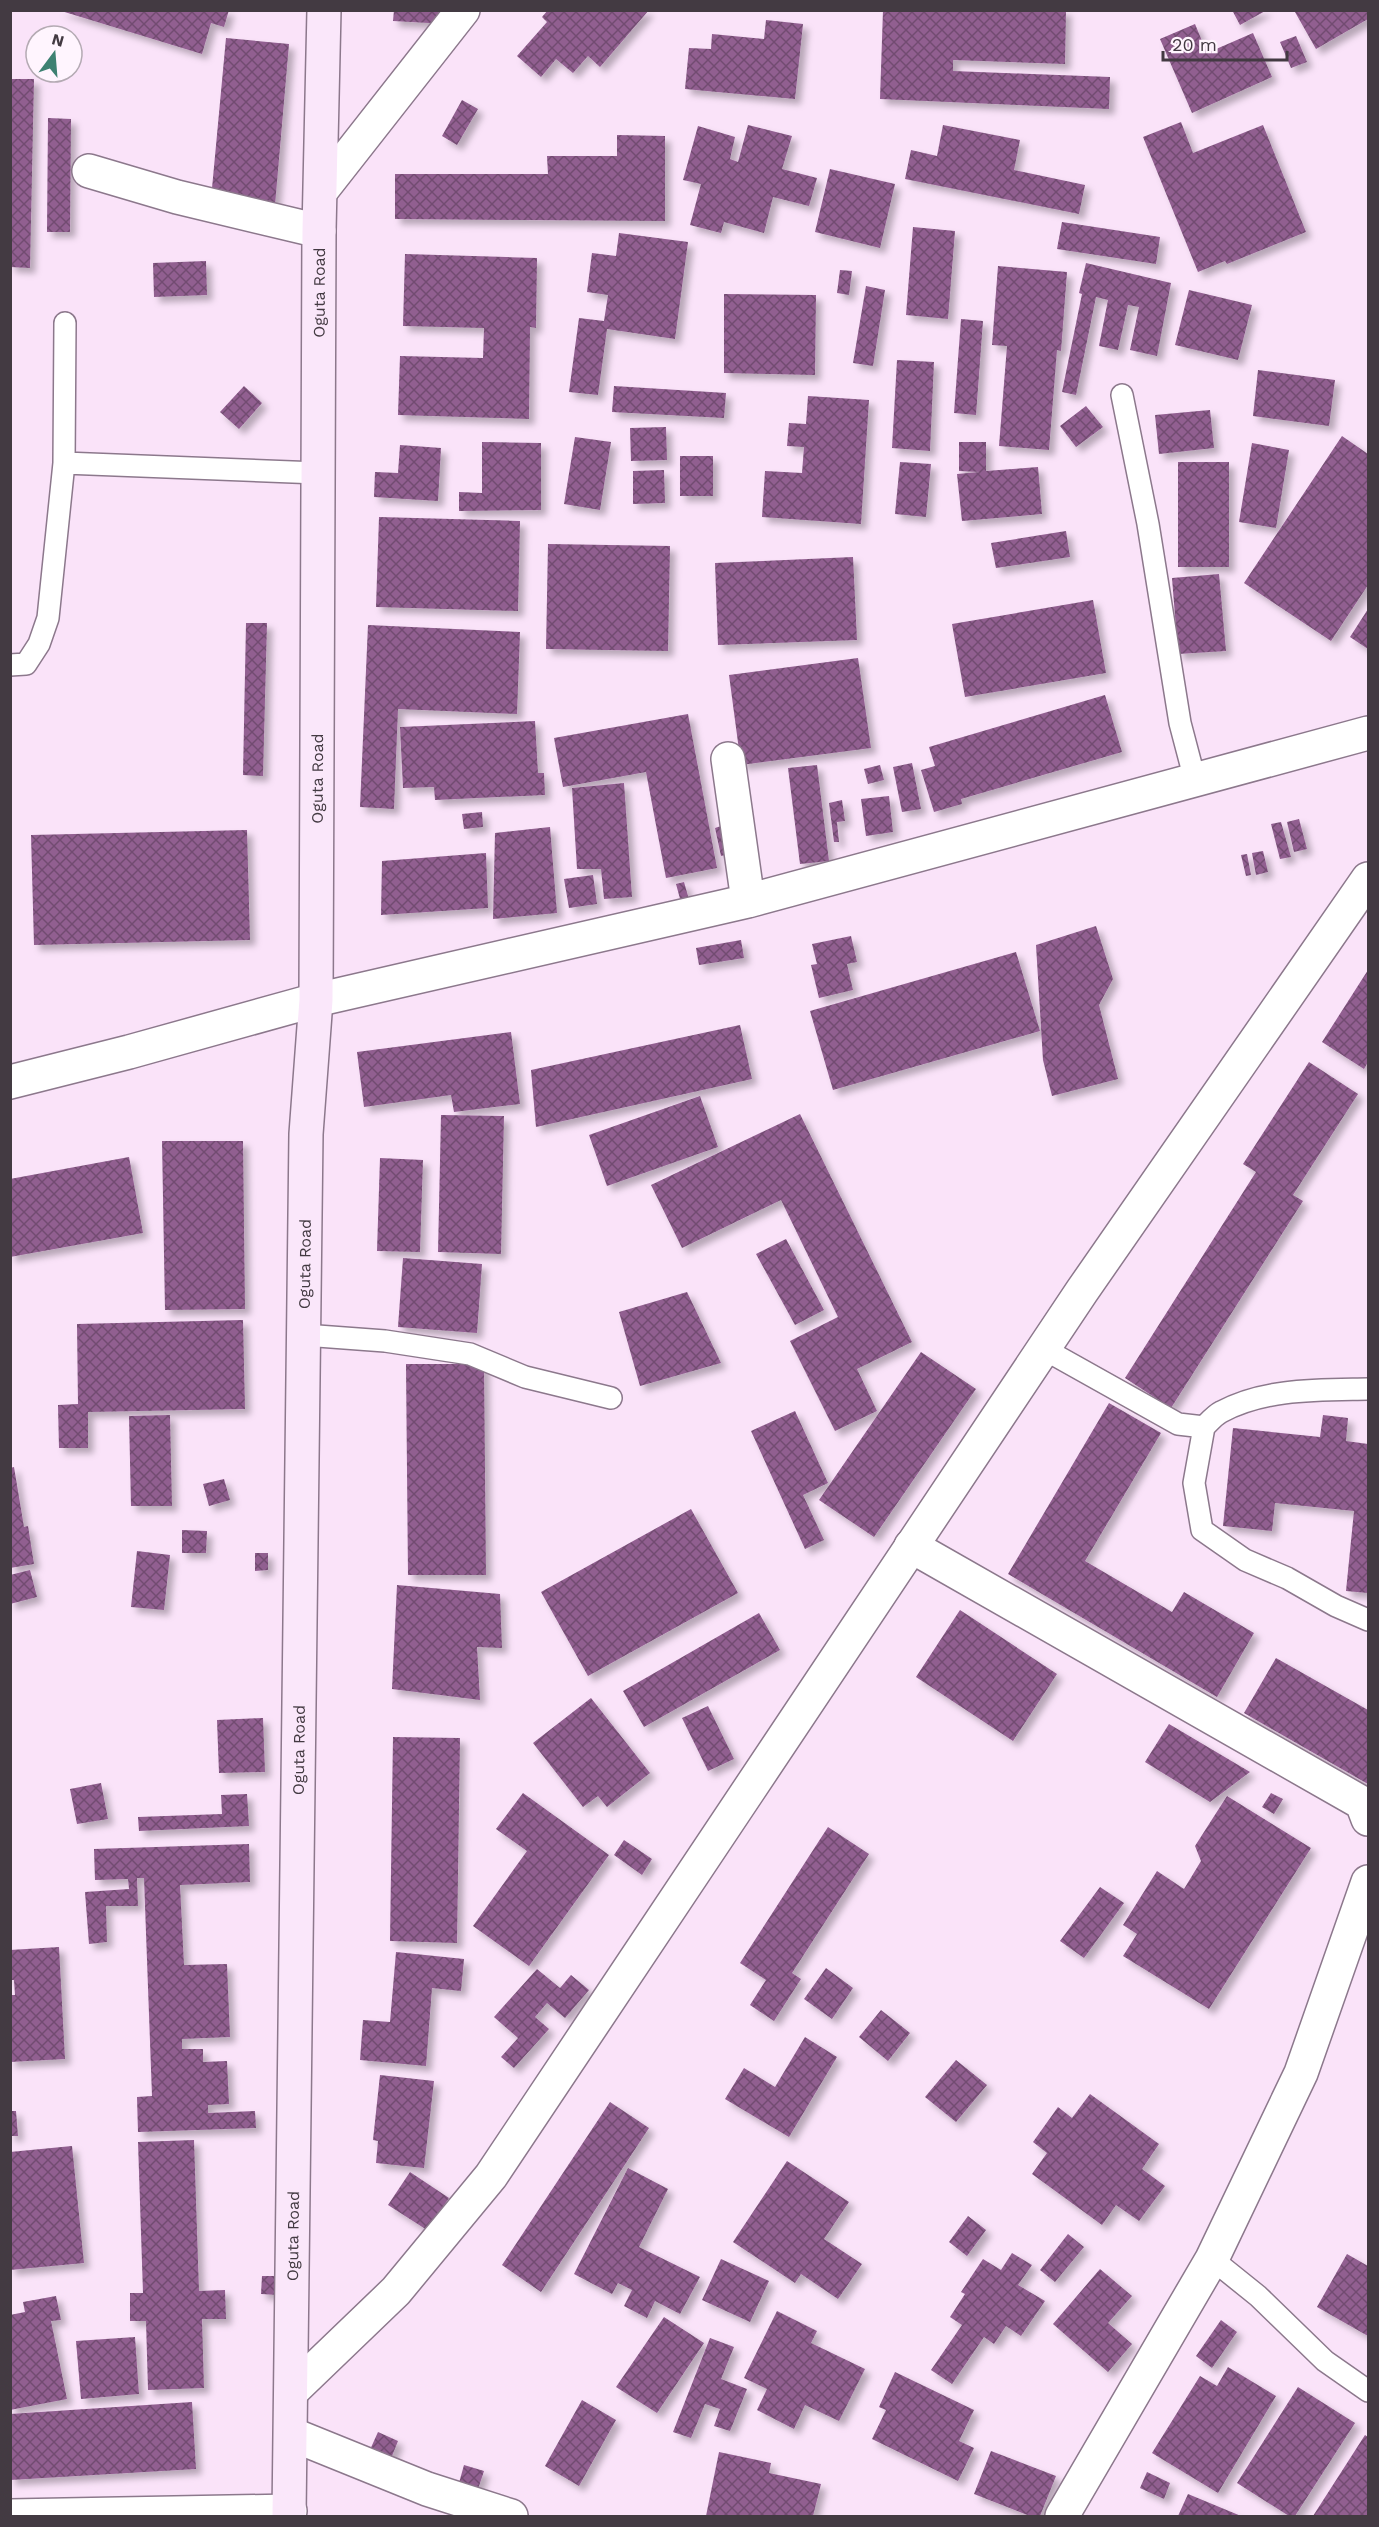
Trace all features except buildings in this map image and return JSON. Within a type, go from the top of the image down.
[{"type":"main road","name":"Oguta Road","points":[[290,2514],[306,1134],[316,1000],[318,473],[324,10]]},
{"type":"street","points":[[321,191],[464,10]]},
{"type":"street","points":[[89,171],[177,197],[320,231]]},
{"type":"street","points":[[10,1083],[316,1000],[748,901],[1368,733]]},
{"type":"street","points":[[728,759],[748,901]]},
{"type":"street","points":[[292,2391],[396,2291],[491,2176],[1044,1349],[1368,879]]},
{"type":"street","points":[[911,1546],[1362,1803],[1368,1819]]},
{"type":"street","points":[[1062,2517],[1212,2259],[1301,2073],[1368,1882]]},
{"type":"street","points":[[291,2434],[427,2489],[511,2517]]},
{"type":"street","points":[[10,2516],[290,2514]]},
{"type":"lane","points":[[10,664],[26,664],[39,644],[48,618],[64,463],[65,323]]},
{"type":"lane","points":[[1122,395],[1148,524],[1180,723],[1195,780]]},
{"type":"lane","points":[[64,463],[318,473]]},
{"type":"lane","points":[[304,1335],[385,1341],[459,1352],[525,1377],[611,1398]]},
{"type":"lane","points":[[1044,1349],[1178,1424],[1204,1427]]},
{"type":"lane","points":[[1368,1389],[1305,1391],[1253,1399],[1220,1412],[1204,1427],[1194,1483],[1202,1530],[1245,1560],[1287,1578],[1336,1606],[1368,1620]]},
{"type":"lane","points":[[1212,2259],[1258,2296],[1325,2361],[1368,2391]]}]
